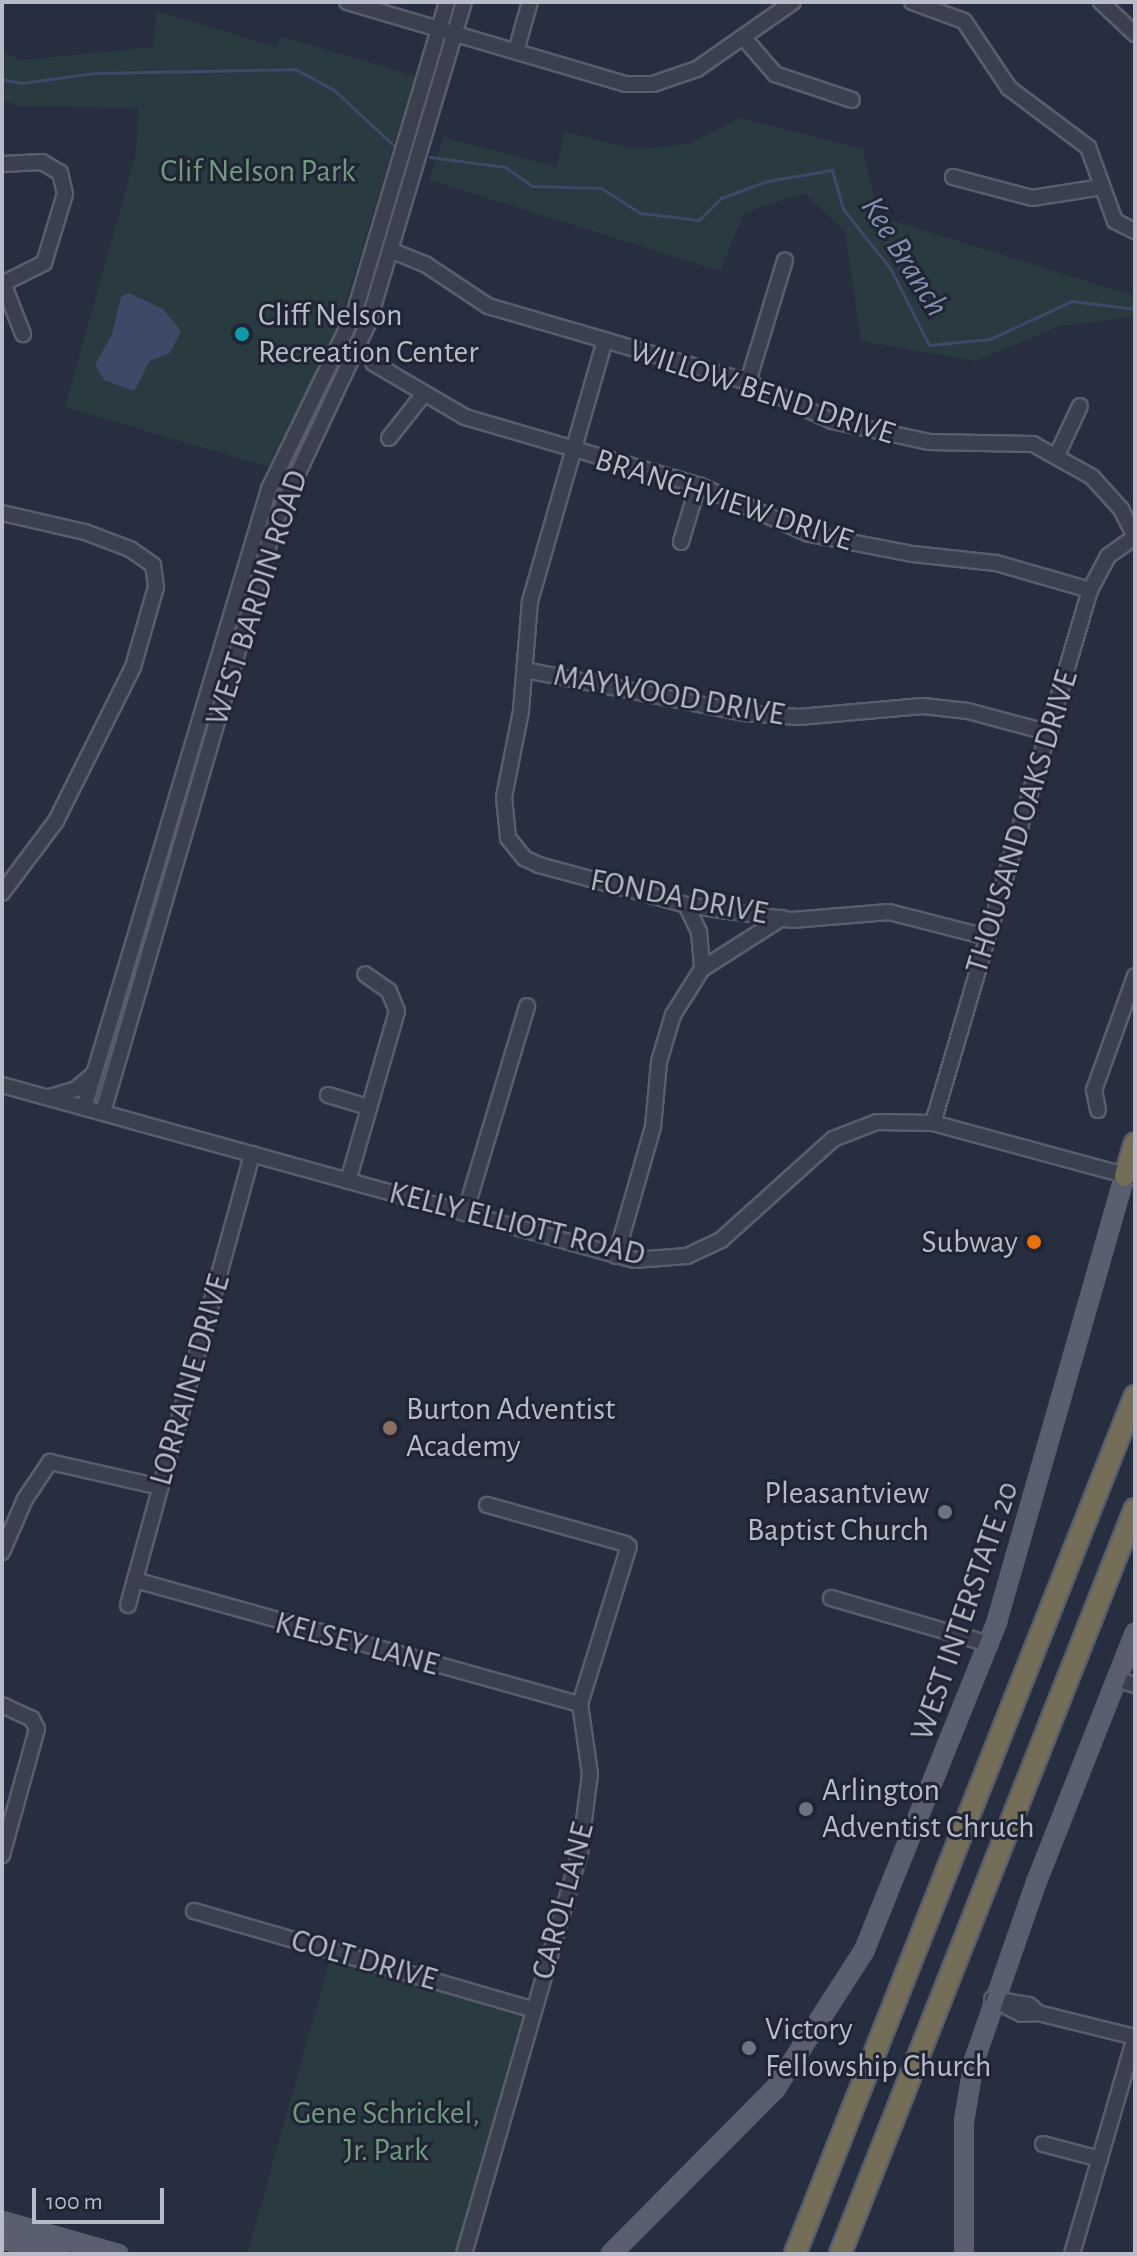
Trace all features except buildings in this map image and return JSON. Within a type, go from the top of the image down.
[{"type":"highway","points":[[1130,1177],[1135,1143]]},
{"type":"highway","points":[[795,2254],[1135,1396]]},
{"type":"highway","points":[[840,2254],[1135,1509]]},
{"type":"main road","name":"WEST INTERSTATE 20","points":[[611,2254],[775,2089],[847,1985],[989,1644],[1020,1554],[1130,1177]]},
{"type":"main road","points":[[964,2254],[964,2121],[974,2061],[992,1999],[1135,1633]]},
{"type":"main road","points":[[2,2221],[118,2254]]},
{"type":"main road","points":[[2,2239],[60,2254]]},
{"type":"street","points":[[347,2],[625,84],[653,84],[697,69],[793,2]]},
{"type":"street","name":"WEST BARDIN ROAD","points":[[84,1108],[255,532],[285,454],[341,347],[447,2]]},
{"type":"street","name":"WEST BARDIN ROAD","points":[[103,1112],[276,520],[300,462],[357,353],[464,2]]},
{"type":"street","points":[[516,51],[530,2]]},
{"type":"street","points":[[912,2],[964,21],[1009,88],[1088,147],[1115,221],[1135,231]]},
{"type":"street","points":[[1101,2],[1135,34]]},
{"type":"street","points":[[743,37],[775,74],[852,100]]},
{"type":"street","points":[[2,164],[42,162],[64,170],[65,194],[44,263],[2,283],[23,334]]},
{"type":"street","points":[[953,177],[1032,198],[1102,187]]},
{"type":"street","points":[[383,273],[373,245],[396,231]]},
{"type":"street","name":"WILLOW BEND DRIVE","points":[[390,250],[425,264],[488,306],[748,382],[832,421],[884,436],[929,442],[1019,442],[1057,455],[1108,493],[1135,536]]},
{"type":"street","points":[[748,382],[785,260]]},
{"type":"street","points":[[525,670],[530,601],[605,340]]},
{"type":"street","name":"BRANCHVIEW DRIVE","points":[[373,363],[465,417],[698,485],[808,540],[996,563],[1090,590]]},
{"type":"street","points":[[389,438],[423,395]]},
{"type":"street","points":[[1057,455],[1080,406]]},
{"type":"street","points":[[285,454],[300,462]]},
{"type":"street","points":[[681,542],[698,485]]},
{"type":"street","points":[[2,513],[85,532],[130,549],[153,565],[156,587],[133,667],[56,821],[2,893]]},
{"type":"street","name":"THOUSAND OAKS DRIVE","points":[[933,1123],[1090,590],[1108,556],[1135,536]]},
{"type":"street","name":"MAYWOOD DRIVE","points":[[525,670],[744,713],[799,717],[923,706],[968,711],[1050,733]]},
{"type":"street","name":"FONDA DRIVE","points":[[525,670],[504,797],[503,827],[517,850],[539,865],[686,905],[782,918],[889,912],[987,937]]},
{"type":"street","points":[[686,905],[699,932],[702,969]]},
{"type":"street","points":[[616,1256],[653,1127],[665,1038],[702,969],[782,918]]},
{"type":"street","points":[[348,1181],[397,1004],[389,991],[365,974]]},
{"type":"street","points":[[1098,1110],[1094,1090],[1135,976]]},
{"type":"street","points":[[465,1213],[527,1006]]},
{"type":"street","points":[[47,1098],[76,1089],[94,1073]]},
{"type":"street","name":"KELLY ELLIOTT ROAD","points":[[2,1085],[616,1256],[660,1260],[702,1250],[734,1230],[805,1161],[848,1130],[892,1120],[933,1123],[1130,1177]]},
{"type":"street","points":[[110,1089],[117,1106],[134,1121]]},
{"type":"street","points":[[328,1095],[368,1107]]},
{"type":"street","name":"LORRAINE DRIVE","points":[[128,1605],[252,1154]]},
{"type":"street","points":[[2,1552],[25,1499],[50,1462],[160,1487]]},
{"type":"street","name":"CAROL LANE","points":[[464,2254],[580,1852],[590,1774],[580,1704],[628,1545],[487,1505]]},
{"type":"street","name":"KELSEY LANE","points":[[135,1580],[580,1704]]},
{"type":"street","points":[[831,1598],[989,1644]]},
{"type":"street","points":[[1116,1679],[1135,1685]]},
{"type":"street","points":[[2,1705],[32,1719],[37,1729],[2,1855]]},
{"type":"street","name":"COLT DRIVE","points":[[194,1911],[534,2010]]},
{"type":"street","points":[[992,1999],[1135,2037],[1072,2254]]},
{"type":"street","points":[[1043,2144],[1100,2159]]},
{"type":"green space","name":"Clif Nelson Park","points":[[157,11],[277,47],[281,36],[415,76],[337,331],[268,467],[65,407],[136,153],[138,108],[17,106],[2,99],[2,51],[20,60],[153,47]]},
{"type":"green space","points":[[740,118],[863,149],[878,216],[1135,296],[1135,317],[1060,326],[975,361],[861,341],[845,232],[804,193],[744,213],[720,271],[429,180],[444,137],[556,167],[565,132],[635,149],[688,144]]},
{"type":"green space","name":"Gene Schrickel, Jr. Park","points":[[331,1956],[525,2011],[456,2254],[247,2254]]},
{"type":"water","points":[[129,293],[163,309],[181,331],[170,353],[150,361],[134,391],[104,380],[95,365],[112,334],[121,297]]},
{"type":"waterway","points":[[2,79],[21,83],[95,73],[295,69],[334,90],[393,145]]},
{"type":"waterway","name":"Kee Branch","points":[[430,157],[505,167],[532,186],[601,188],[640,213],[699,220],[721,198],[767,181],[832,170],[843,209],[890,268],[929,345],[990,339],[1072,301],[1135,309]]},
{"type":"place","name":"Cliff Nelson Recreation Center","points":[[242,334]]},
{"type":"place","name":"Subway","points":[[1034,1242]]},
{"type":"place","name":"Burton Adventist Academy","points":[[390,1428]]},
{"type":"place","name":"Pleasantview Baptist Church","points":[[945,1512]]},
{"type":"place","name":"Arlington Adventist Chruch","points":[[806,1809]]},
{"type":"place","name":"Victory Fellowship Church","points":[[749,2048]]}]
